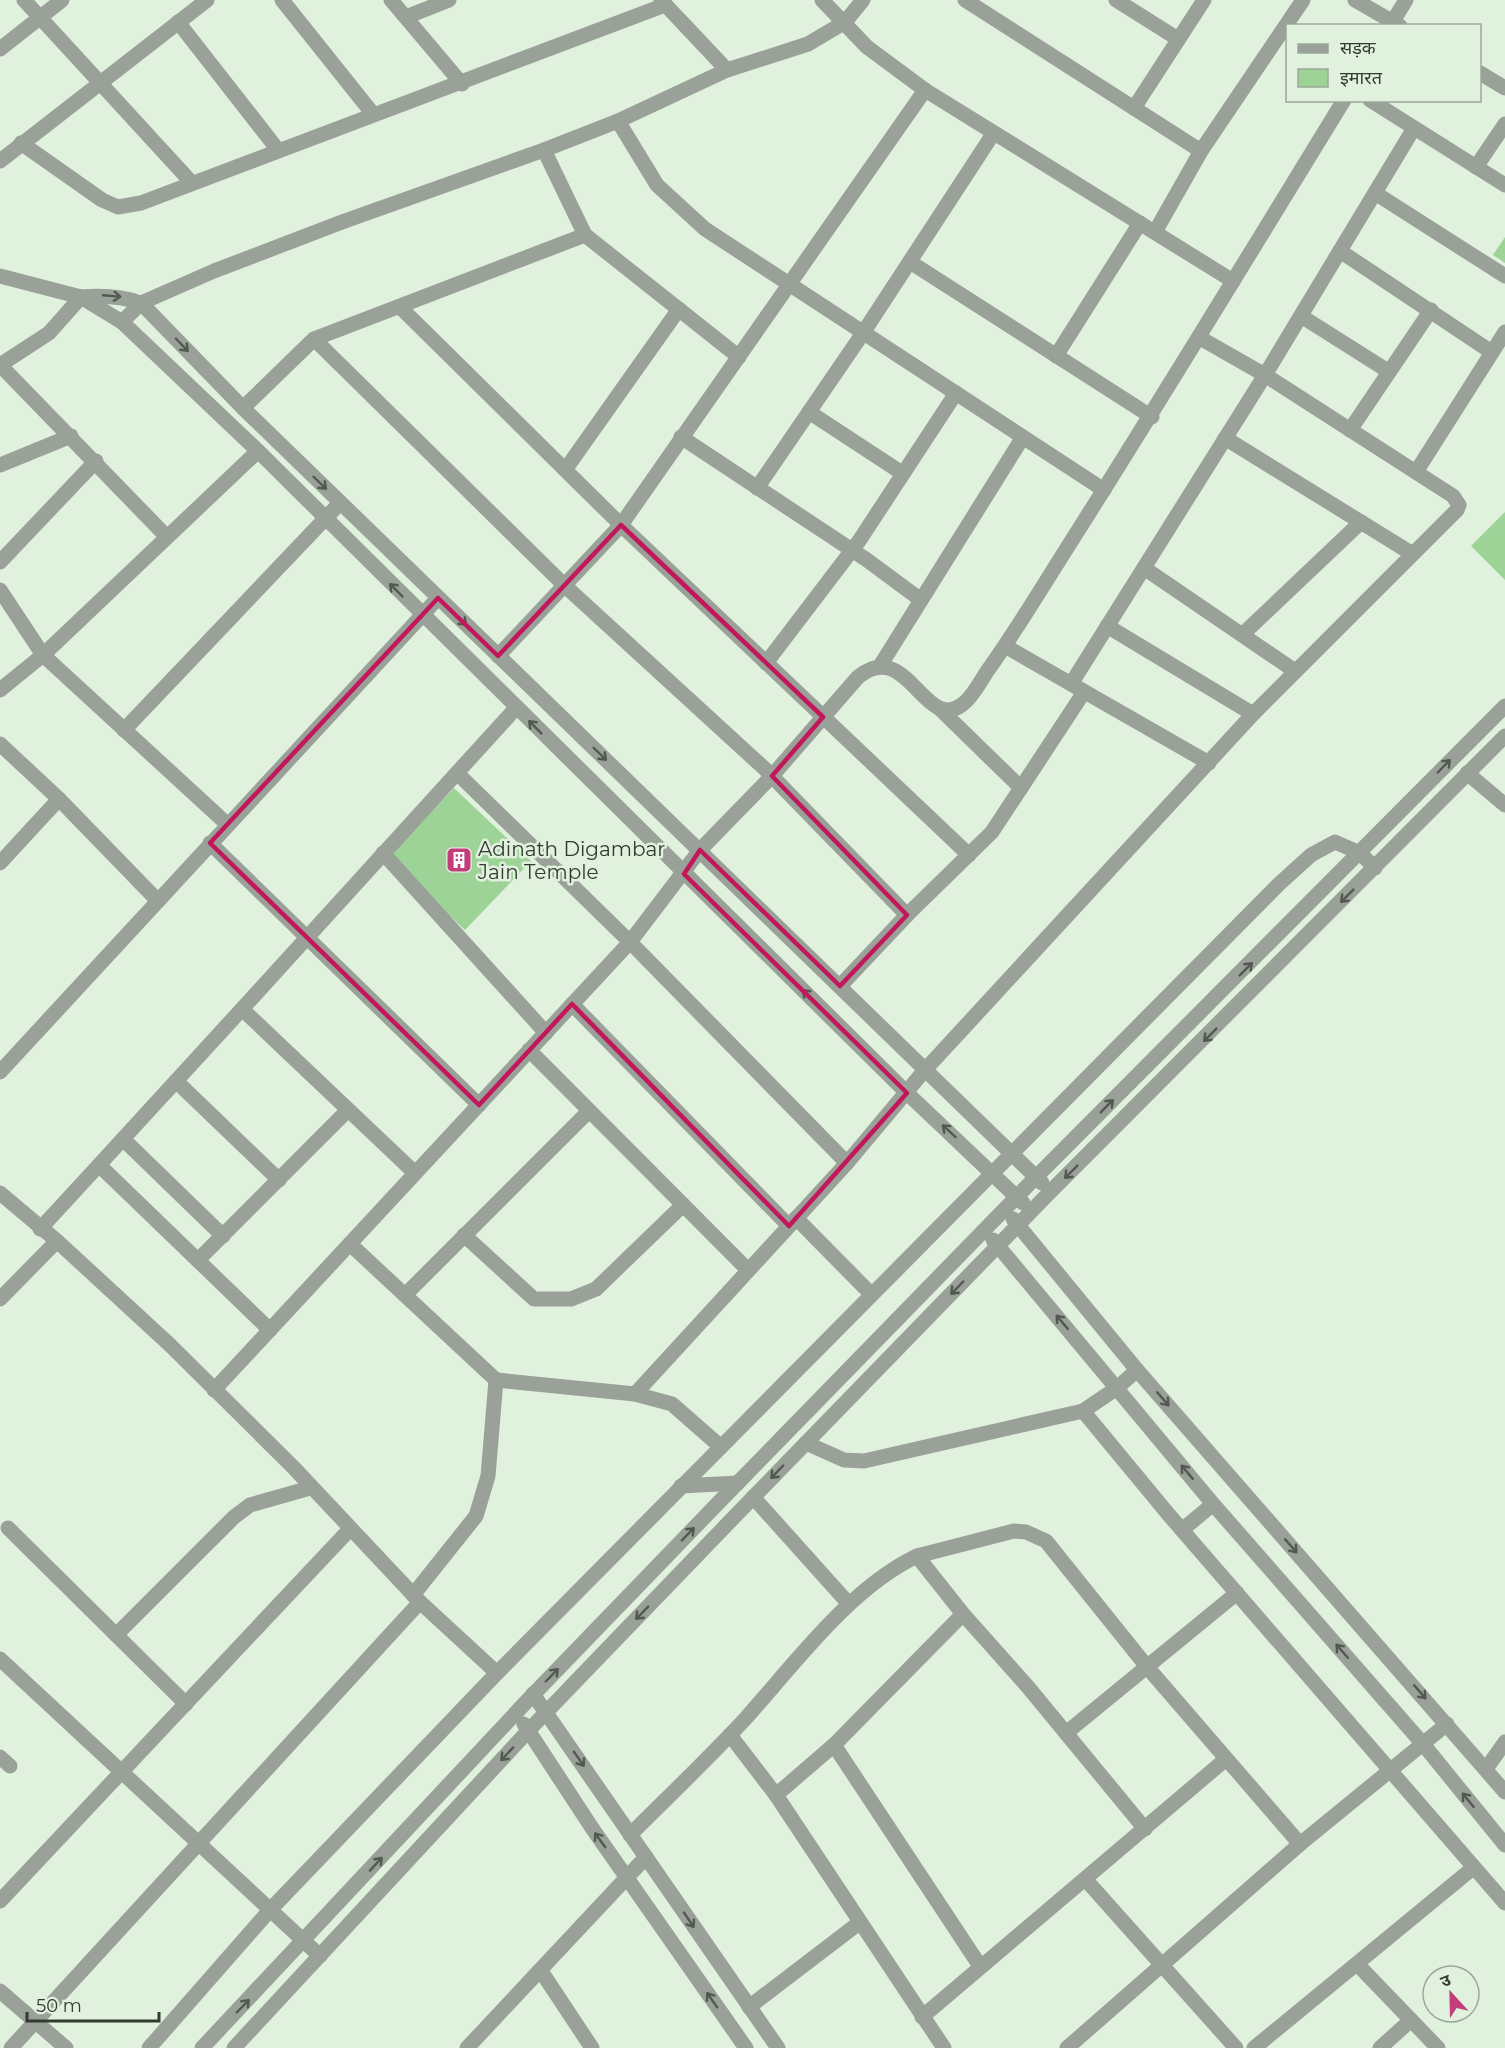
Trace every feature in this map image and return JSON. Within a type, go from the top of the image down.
[{"type":"street","points":[[24,0],[192,183]]},
{"type":"street","points":[[0,49],[62,0]]},
{"type":"street","points":[[0,161],[207,0]]},
{"type":"street","points":[[282,0],[374,114]]},
{"type":"street","points":[[391,0],[462,84]]},
{"type":"street","points":[[406,17],[448,0]]},
{"type":"street","points":[[822,0],[867,47],[925,90],[1233,281]]},
{"type":"street","points":[[122,322],[141,303],[214,271],[544,150],[618,121],[727,70],[808,44],[844,22],[863,0]]},
{"type":"street","points":[[1116,0],[1178,39]]},
{"type":"street","points":[[1134,108],[1204,0]]},
{"type":"street","points":[[1287,24],[1303,0]]},
{"type":"street","points":[[1355,0],[1394,24],[1406,0]]},
{"type":"street","points":[[21,143],[102,200],[118,207],[141,202],[374,114],[462,84],[663,2],[727,70]]},
{"type":"street","points":[[972,2],[1202,151]]},
{"type":"street","points":[[178,22],[278,150]]},
{"type":"street","points":[[1155,232],[1202,151],[1286,25]]},
{"type":"street","points":[[1481,74],[1505,88]]},
{"type":"street","points":[[498,656],[621,525],[925,90]]},
{"type":"street","points":[[940,709],[953,709],[965,703],[1005,646],[1152,417],[1343,102]]},
{"type":"street","points":[[1373,102],[1505,185]]},
{"type":"street","points":[[618,121],[657,186],[705,229],[1104,490]]},
{"type":"street","points":[[1476,167],[1505,124]]},
{"type":"street","points":[[840,986],[1004,817],[1077,688],[1107,626],[1265,375],[1414,128]]},
{"type":"street","points":[[757,488],[864,333],[993,134]]},
{"type":"street","points":[[544,150],[585,235],[739,357]]},
{"type":"street","points":[[1375,193],[1505,276]]},
{"type":"street","points":[[1056,356],[1140,223]]},
{"type":"street","points":[[243,408],[314,339],[585,235]]},
{"type":"street","points":[[1340,251],[1490,351]]},
{"type":"street","points":[[910,262],[1152,417]]},
{"type":"street","points":[[0,276],[81,297],[122,322],[258,451],[907,1093],[1032,1211]]},
{"type":"street","points":[[167,537],[0,364],[49,333],[81,297],[100,295],[123,297],[141,303],[340,503],[1050,1192]]},
{"type":"street","points":[[400,307],[621,525],[969,855]]},
{"type":"street","points":[[565,470],[679,309]]},
{"type":"street","points":[[1350,429],[1431,310]]},
{"type":"street","points":[[1301,316],[1388,371]]},
{"type":"street","points":[[1416,472],[1490,351],[1505,332]]},
{"type":"street","points":[[635,1394],[847,1163],[924,1071],[1253,714],[1460,505],[1453,496],[1350,429],[1265,375],[1200,338]]},
{"type":"street","points":[[314,339],[564,585],[772,776],[907,915]]},
{"type":"street","points":[[766,663],[852,551],[956,393]]},
{"type":"street","points":[[809,412],[902,472]]},
{"type":"street","points":[[0,465],[71,436]]},
{"type":"street","points":[[681,437],[921,600]]},
{"type":"street","points":[[880,666],[1023,437]]},
{"type":"street","points":[[1225,438],[1411,553]]},
{"type":"street","points":[[0,690],[43,655],[258,451]]},
{"type":"street","points":[[0,562],[96,461]]},
{"type":"street","points":[[124,730],[340,503]]},
{"type":"street","points":[[1243,634],[1361,522]]},
{"type":"street","points":[[1144,568],[1295,671]]},
{"type":"street","points":[[0,590],[43,655],[227,824]]},
{"type":"street","points":[[0,1072],[438,598]]},
{"type":"street","points":[[1107,626],[1253,714]]},
{"type":"street","points":[[1005,646],[1209,763]]},
{"type":"street","points":[[214,1390],[630,942],[685,873],[700,850],[772,776],[858,677],[867,670],[880,666],[892,667],[940,709],[1021,788]]},
{"type":"street","points":[[202,2048],[533,1694],[1036,1177],[1505,706]]},
{"type":"street","points":[[40,1229],[516,708]]},
{"type":"street","points":[[234,2048],[529,1730],[753,1497],[1050,1192],[1505,736]]},
{"type":"street","points":[[0,744],[59,799],[158,901]]},
{"type":"street","points":[[1467,772],[1505,805]]},
{"type":"street","points":[[457,773],[630,942],[847,1163]]},
{"type":"street","points":[[0,863],[59,799]]},
{"type":"street","points":[[149,2048],[270,1910],[497,1673],[1205,956],[1311,855],[1335,842],[1360,853],[1375,868]]},
{"type":"street","points":[[210,843],[479,1104]]},
{"type":"street","points":[[383,853],[546,1033]]},
{"type":"street","points":[[572,1004],[792,1222],[871,1294]]},
{"type":"street","points":[[242,1009],[416,1173]]},
{"type":"street","points":[[529,1050],[748,1270]]},
{"type":"street","points":[[176,1081],[279,1180]]},
{"type":"street","points":[[198,1260],[348,1110]]},
{"type":"street","points":[[405,1295],[589,1111]]},
{"type":"street","points":[[123,1139],[223,1236]]},
{"type":"street","points":[[99,1165],[270,1330]]},
{"type":"street","points":[[0,1193],[57,1241],[214,1390],[294,1468],[308,1486],[416,1599],[497,1673]]},
{"type":"street","points":[[464,1235],[534,1299],[571,1299],[596,1289],[683,1205]]},
{"type":"street","points":[[1005,1211],[1019,1224],[1137,1370],[1505,1792]]},
{"type":"street","points":[[985,1231],[1214,1504],[1423,1744],[1505,1845]]},
{"type":"street","points":[[0,1299],[57,1241]]},
{"type":"street","points":[[350,1244],[496,1380],[635,1394],[672,1404],[721,1447]]},
{"type":"street","points":[[806,1443],[844,1460],[864,1461],[1083,1411],[1117,1389],[1137,1370]]},
{"type":"street","points":[[11,2048],[416,1599],[476,1516],[489,1469],[496,1380]]},
{"type":"street","points":[[1083,1411],[1182,1530],[1505,1903]]},
{"type":"street","points":[[681,1486],[738,1483]]},
{"type":"street","points":[[116,1635],[234,1517],[250,1505],[308,1486]]},
{"type":"street","points":[[753,1497],[849,1605]]},
{"type":"street","points":[[1182,1530],[1214,1504]]},
{"type":"street","points":[[8,1528],[186,1704]]},
{"type":"street","points":[[2,1896],[350,1529]]},
{"type":"street","points":[[630,1835],[730,1735],[849,1605],[904,1562],[917,1556],[1014,1531],[1026,1532],[1046,1541],[1148,1668],[1300,1844]]},
{"type":"street","points":[[917,1556],[1144,1829]]},
{"type":"street","points":[[1066,1733],[1238,1593]]},
{"type":"street","points":[[776,1795],[834,1745],[963,1614]]},
{"type":"street","points":[[0,1659],[320,1956]]},
{"type":"street","points":[[533,1694],[778,2048]]},
{"type":"street","points":[[516,1713],[592,1828],[746,2048]]},
{"type":"street","points":[[1067,2048],[1300,1844],[1447,1724]]},
{"type":"street","points":[[730,1735],[776,1795],[944,2048]]},
{"type":"street","points":[[1486,1769],[1505,1742]]},
{"type":"street","points":[[834,1745],[980,1966]]},
{"type":"street","points":[[922,2017],[1226,1759]]},
{"type":"street","points":[[467,2048],[646,1857]]},
{"type":"street","points":[[1254,2048],[1473,1868]]},
{"type":"street","points":[[1086,1880],[1236,2048]]},
{"type":"street","points":[[749,2007],[859,1923]]},
{"type":"street","points":[[1358,1964],[1438,2048]]},
{"type":"street","points":[[541,1971],[585,2045]]},
{"type":"street","points":[[0,1991],[66,2048]]},
{"type":"street","points":[[1380,2048],[1411,2020]]},
{"type":"highlighted area","points":[[621,525],[823,717],[772,776],[907,915],[840,986],[700,850],[684,874],[907,1093],[789,1226],[572,1004],[479,1105],[210,843],[438,598],[498,656]]},
{"type":"building","points":[[1505,237],[1505,263],[1493,255]]},
{"type":"building","points":[[1505,512],[1505,580],[1471,546]]},
{"type":"building","name":"Adinath Digambar Jain Temple","points":[[454,788],[531,861],[465,930],[387,858]]},
{"type":"place","name":"Adinath Digambar Jain Temple","points":[[459,860]]}]
